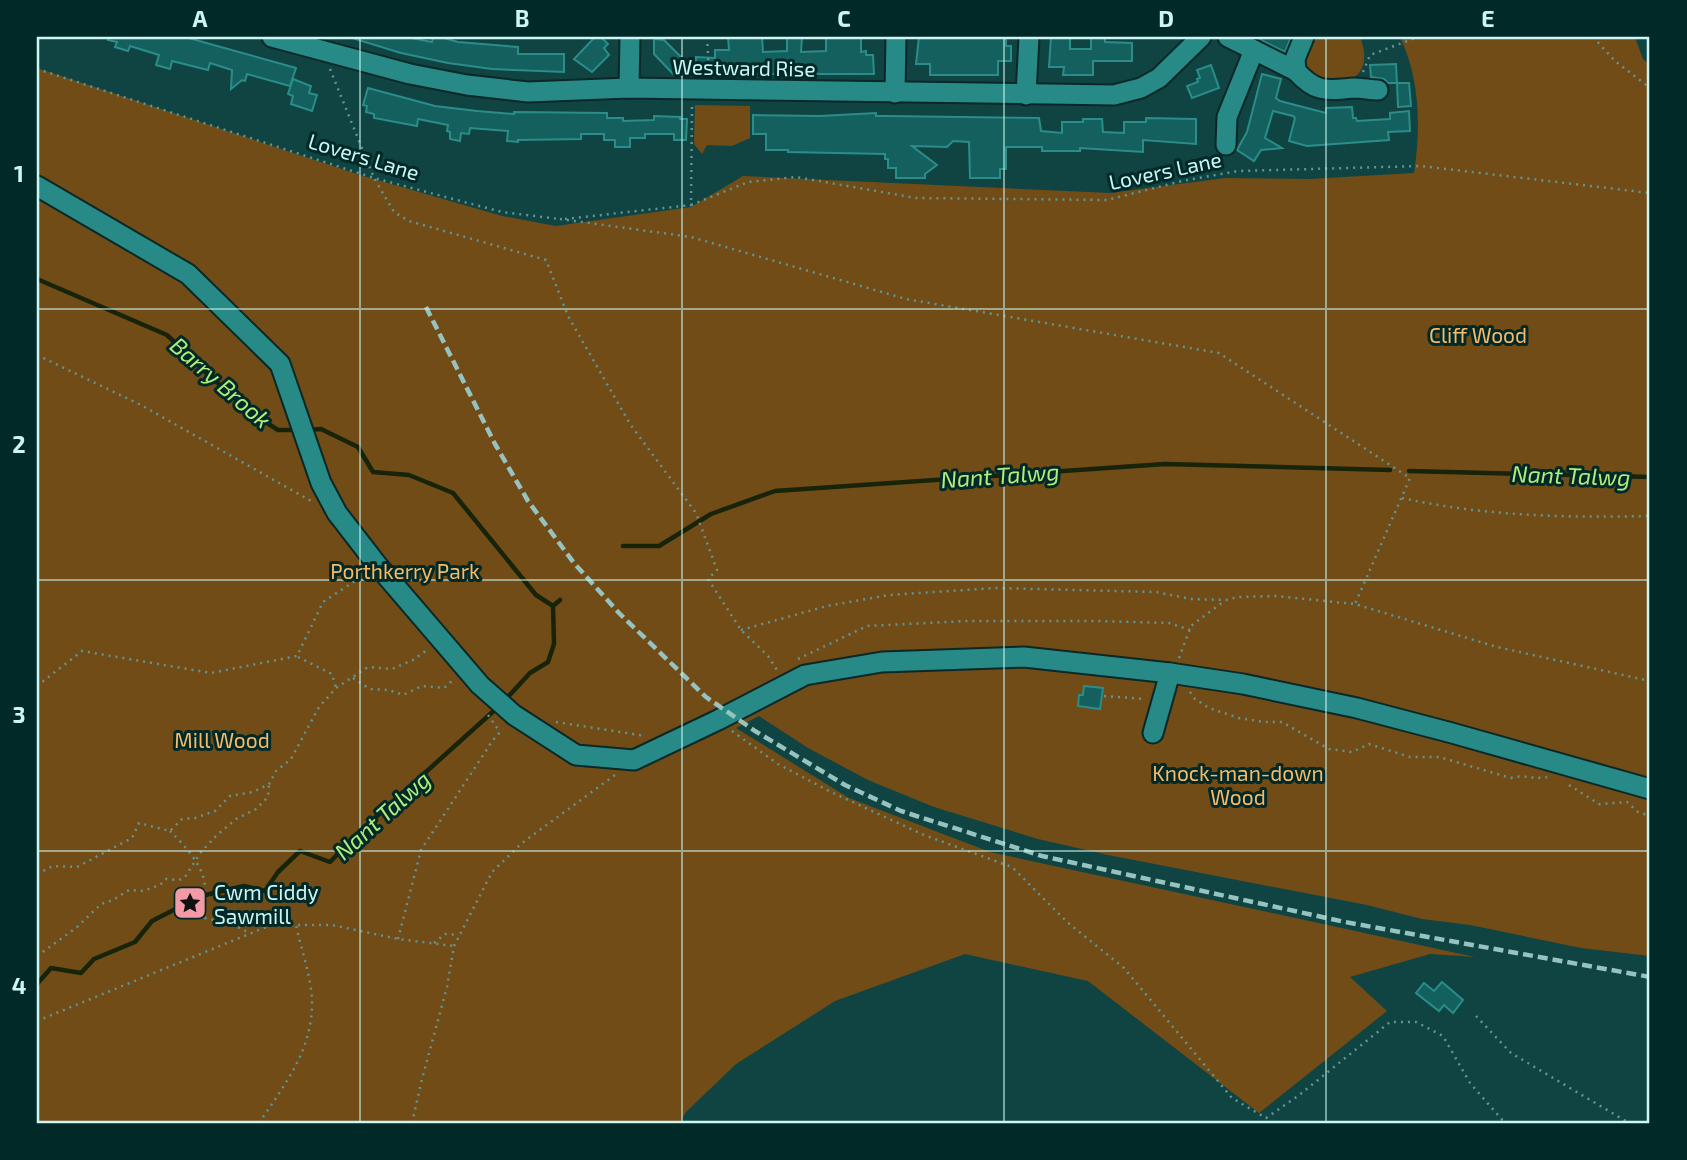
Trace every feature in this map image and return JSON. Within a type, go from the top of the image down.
[{"type":"street","name":"Westward Rise","points":[[272,37],[410,74],[467,85],[528,92],[629,88],[1026,95],[1114,95],[1141,88],[1159,78],[1202,37]]},
{"type":"street","points":[[629,88],[630,37]]},
{"type":"street","points":[[895,93],[896,37]]},
{"type":"street","points":[[1026,95],[1029,37]]},
{"type":"street","points":[[1296,71],[1295,59],[1304,37]]},
{"type":"street","points":[[1234,38],[1296,71],[1312,86],[1327,90],[1378,90]]},
{"type":"street","points":[[1226,145],[1227,117],[1254,50]]},
{"type":"street","points":[[37,186],[188,274],[280,364],[320,483],[337,513],[378,566],[501,708],[576,755],[634,760],[805,675],[882,662],[1024,657],[1172,673],[1243,684],[1357,708],[1650,789]]},
{"type":"street","points":[[1153,733],[1172,673]]},
{"type":"path","points":[[707,37],[708,66]]},
{"type":"path","points":[[1351,89],[1370,55],[1418,37]]},
{"type":"path","points":[[1593,37],[1615,61],[1650,88]]},
{"type":"path","points":[[323,50],[374,177],[394,212],[409,221],[546,260],[568,316],[630,424],[696,513],[717,570],[708,579],[741,630],[768,656],[785,684]]},
{"type":"path","name":"Lovers Lane","points":[[37,69],[374,177],[502,212],[560,219],[691,205],[748,181],[796,177],[916,198],[1107,200],[1182,180],[1238,171],[1421,166],[1650,193]]},
{"type":"path","points":[[691,205],[692,89]]},
{"type":"path","points":[[560,219],[691,237],[906,299],[1219,353],[1410,478],[1355,604]]},
{"type":"path","points":[[37,355],[141,405],[321,507],[337,513]]},
{"type":"path","points":[[1402,498],[1461,510],[1579,517],[1650,516]]},
{"type":"path","points":[[297,656],[323,602],[378,566]]},
{"type":"path","points":[[741,630],[827,606],[888,595],[995,588],[1156,592],[1191,599],[1226,600],[1276,596],[1355,604],[1508,650],[1650,681]]},
{"type":"path","points":[[1226,600],[1192,626],[1172,673],[1195,699],[1209,708],[1240,718],[1282,722],[1329,750],[1352,752],[1369,744],[1410,757],[1439,757],[1511,778],[1528,775],[1557,779]]},
{"type":"path","points":[[37,956],[76,928],[101,904],[113,901],[129,890],[143,891],[166,879],[179,880],[185,877],[196,864],[201,852],[217,835],[236,819],[256,809],[268,797],[269,784],[276,771],[291,759],[319,707],[336,688],[368,667],[392,669],[413,660],[440,638]]},
{"type":"path","points":[[37,685],[82,651],[211,673],[297,656],[332,674],[336,688]]},
{"type":"path","points":[[352,678],[370,689],[389,690],[403,695],[422,686],[444,688],[467,669]]},
{"type":"path","points":[[1104,696],[1162,700]]},
{"type":"path","points":[[498,730],[501,708]]},
{"type":"path","points":[[398,939],[421,850],[498,730],[501,708]]},
{"type":"path","points":[[718,720],[778,764],[831,792],[924,835],[1012,867],[1067,922],[1124,968],[1231,1098],[1266,1118],[1298,1096],[1390,1022],[1416,1022],[1443,1036],[1470,1083],[1505,1123]]},
{"type":"path","points":[[412,1123],[447,987],[454,946],[492,872],[522,843],[634,760]]},
{"type":"path","points":[[466,781],[470,785]]},
{"type":"path","points":[[170,831],[182,819],[215,811],[230,796],[253,792],[269,784]]},
{"type":"path","points":[[1569,785],[1600,804],[1626,802],[1638,812],[1650,816]]},
{"type":"path","points":[[37,874],[53,866],[77,867],[132,838],[139,823],[170,831],[187,848],[206,879],[205,890],[190,898],[193,905],[205,918],[232,924],[251,934]]},
{"type":"path","points":[[37,1021],[271,925],[332,925],[398,939],[454,946]]},
{"type":"path","points":[[259,1123],[291,1076],[309,1037],[312,998],[296,925]]},
{"type":"path","points":[[434,943],[445,934],[460,935]]},
{"type":"path","points":[[1476,1016],[1511,1053],[1629,1123]]},
{"type":"green space","points":[[1309,37],[1360,37],[1364,56],[1361,70],[1352,79],[1339,82],[1314,76],[1306,66],[1304,52]]},
{"type":"green space","name":"Porthkerry Park","points":[[1400,37],[1635,37],[1643,59],[1650,65],[1650,956],[1581,948],[1470,925],[1422,919],[1367,905],[1038,839],[934,807],[868,780],[808,748],[759,716],[736,728],[849,798],[990,852],[1475,957],[1430,954],[1350,977],[1387,1011],[1259,1113],[1088,981],[965,954],[835,1001],[736,1064],[686,1112],[680,1123],[37,1123],[37,68],[360,175],[502,216],[556,226],[691,207],[743,176],[1110,193],[1225,178],[1309,179],[1414,173],[1418,138],[1417,104],[1412,70]]},
{"type":"green space","points":[[695,105],[750,106],[750,138],[732,146],[707,145],[702,154],[694,144]]},
{"type":"building","points":[[108,37],[185,37],[296,68],[290,86],[247,74],[245,81],[242,80],[231,89],[232,70],[210,63],[208,70],[172,61],[170,69],[156,65],[159,55],[130,46],[128,51],[115,47],[117,42],[108,40]]},
{"type":"building","points":[[406,37],[432,42],[433,37],[440,37],[458,42],[518,47],[518,54],[564,54],[564,72],[492,69],[448,63],[401,53],[355,39]]},
{"type":"building","points":[[595,37],[601,37],[608,44],[604,48],[609,55],[592,72],[574,59]]},
{"type":"building","points":[[728,37],[762,37],[763,52],[787,51],[787,37],[802,37],[801,52],[826,51],[826,37],[861,37],[861,52],[866,51],[866,55],[873,55],[874,74],[715,74],[715,70],[696,69],[696,57],[715,58],[715,50],[729,50]]},
{"type":"building","points":[[919,37],[1006,37],[1006,46],[1011,46],[1011,61],[998,61],[998,75],[930,75],[930,64],[916,64]]},
{"type":"building","points":[[1051,37],[1070,37],[1070,49],[1091,49],[1091,37],[1105,37],[1105,42],[1132,43],[1132,61],[1093,61],[1093,75],[1063,75],[1064,67],[1049,67]]},
{"type":"building","points":[[1255,37],[1291,37],[1285,52]]},
{"type":"building","points":[[654,39],[664,40],[691,67],[681,77],[675,76],[654,54]]},
{"type":"building","points":[[1396,64],[1397,83],[1371,77],[1370,65]]},
{"type":"building","points":[[1211,65],[1219,88],[1192,98],[1187,86],[1198,82],[1197,79],[1200,78],[1197,70]]},
{"type":"building","points":[[1262,74],[1281,79],[1276,98],[1280,101],[1326,113],[1326,108],[1352,107],[1353,118],[1357,121],[1390,119],[1390,113],[1409,111],[1410,131],[1388,132],[1389,140],[1307,146],[1289,141],[1295,118],[1273,111],[1265,138],[1282,148],[1261,150],[1254,161],[1237,150],[1247,132]]},
{"type":"building","points":[[293,79],[311,86],[309,93],[317,95],[312,111],[291,104],[293,96],[288,94]]},
{"type":"building","points":[[1397,83],[1409,83],[1411,106],[1398,107]]},
{"type":"building","points":[[368,88],[435,106],[477,111],[514,114],[607,113],[607,118],[623,118],[623,121],[654,120],[654,116],[680,117],[687,119],[686,140],[674,140],[674,134],[645,134],[645,138],[630,138],[630,147],[615,147],[615,140],[604,140],[604,134],[581,134],[581,139],[518,142],[507,141],[508,131],[470,128],[469,134],[461,133],[460,141],[450,139],[448,125],[418,119],[417,126],[374,118],[374,114],[366,112],[367,106],[363,105]]},
{"type":"building","points":[[876,113],[876,116],[1039,118],[1041,131],[1062,133],[1062,122],[1083,122],[1083,119],[1102,119],[1103,132],[1124,133],[1124,122],[1146,122],[1146,118],[1196,119],[1196,144],[1143,140],[1143,152],[1080,148],[1080,151],[1042,151],[1042,147],[1006,147],[1006,169],[1000,169],[1000,178],[970,178],[969,142],[953,141],[947,147],[912,146],[937,165],[925,174],[925,178],[896,178],[896,168],[888,168],[885,154],[766,150],[766,134],[753,134],[753,115]]},
{"type":"building","points":[[1084,686],[1103,688],[1100,709],[1078,706],[1079,695],[1083,695]]},
{"type":"building","points":[[1442,982],[1463,1000],[1453,1013],[1444,1005],[1439,1011],[1416,993],[1424,983],[1434,991]]},
{"type":"waterway","name":"Barry Brook","points":[[37,279],[167,335],[256,416],[278,430],[297,430]]},
{"type":"waterway","name":"Barry Brook","points":[[309,430],[321,429],[358,447],[373,472],[409,475],[453,493],[536,595],[553,606]]},
{"type":"waterway","name":"Nant Talwg","points":[[623,546],[659,546],[711,514],[775,491],[1165,464],[1390,470]]},
{"type":"waterway","name":"Nant Talwg","points":[[1409,471],[1650,477]]},
{"type":"waterway","name":"Nant Talwg","points":[[506,699],[530,673],[548,662],[554,644],[553,606],[560,600]]},
{"type":"waterway","name":"Nant Talwg","points":[[37,984],[51,968],[81,973],[94,959],[135,942],[152,921],[201,896],[244,886],[265,891],[278,872],[300,851],[330,862],[357,834],[497,708]]},
{"type":"railway","points":[[426,307],[495,444],[528,501],[574,563],[619,613],[706,697],[755,731],[845,785],[901,811],[1042,856],[1345,922],[1650,977]]},
{"type":"place","name":"Cwm Ciddy Sawmill","points":[[190,903]]},
{"type":"park label","name":"Cliff Wood","points":[[1478,334]]},
{"type":"park label","name":"Mill Wood","points":[[222,739]]},
{"type":"park label","name":"Knock-man-down Wood","points":[[1238,784]]}]
